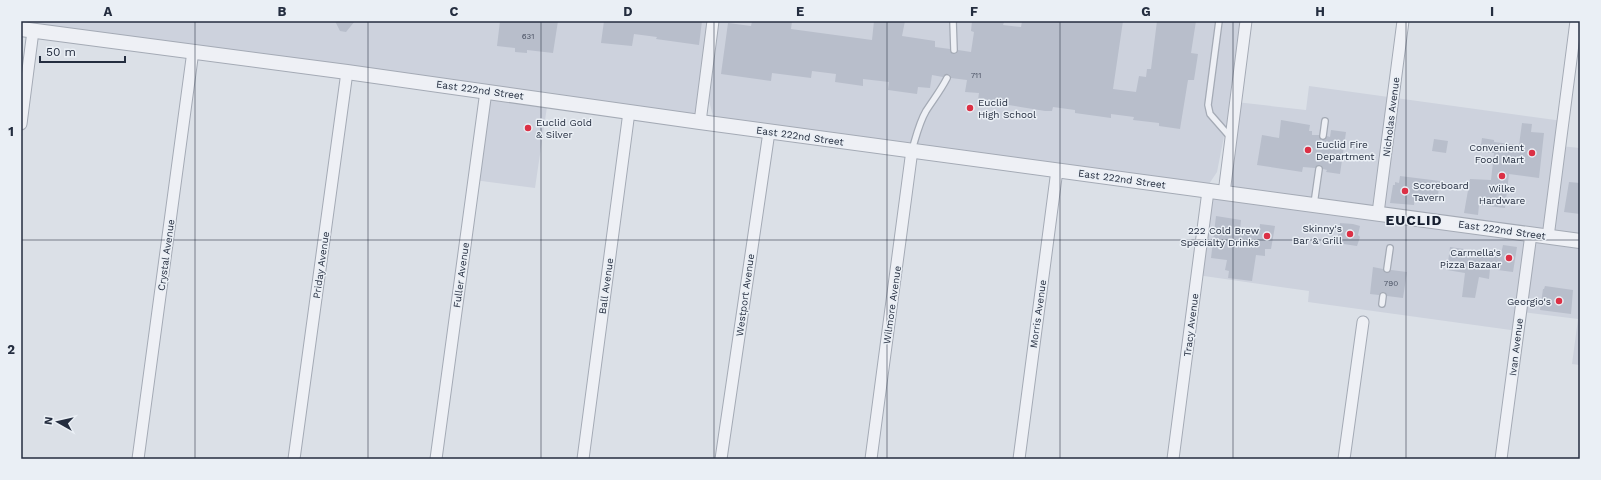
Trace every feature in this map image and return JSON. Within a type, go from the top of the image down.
[{"type":"street","points":[[700,122],[713,21]]},
{"type":"street","points":[[1224,193],[1246,21]]},
{"type":"street","name":"Nicholas Avenue","points":[[1378,213],[1403,21]]},
{"type":"street","points":[[1548,237],[1576,21]]},
{"type":"street","points":[[21,124],[27,30]]},
{"type":"street","name":"East 222nd Street","points":[[27,30],[193,51],[769,132],[1314,204],[1580,241]]},
{"type":"street","name":"Crystal Avenue","points":[[138,459],[193,51]]},
{"type":"street","name":"Priday Avenue","points":[[294,459],[347,72]]},
{"type":"street","name":"Fuller Avenue","points":[[436,459],[486,91]]},
{"type":"street","name":"Ball Avenue","points":[[583,459],[630,112]]},
{"type":"street","name":"Westport Avenue","points":[[721,459],[769,132]]},
{"type":"street","name":"Wilmore Avenue","points":[[871,459],[912,150]]},
{"type":"street","name":"Morris Avenue","points":[[1019,459],[1057,170]]},
{"type":"street","name":"Tracy Avenue","points":[[1173,459],[1208,191]]},
{"type":"street","name":"Ivan Avenue","points":[[1501,459],[1531,234]]},
{"type":"street","points":[[1344,459],[1363,322]]},
{"type":"lane","points":[[953,21],[954,50]]},
{"type":"lane","points":[[1219,21],[1208,105],[1210,114],[1231,138]]},
{"type":"lane","points":[[912,150],[916,135],[926,112],[947,78]]},
{"type":"lane","points":[[1323,136],[1326,121]]},
{"type":"lane","points":[[1314,204],[1319,169]]},
{"type":"lane","points":[[1387,269],[1390,248]]},
{"type":"lane","points":[[1382,304],[1383,296]]},
{"type":"shaded area","points":[[34,21],[713,21],[700,122],[548,100],[535,188],[474,180],[486,91],[33,31]]},
{"type":"shaded area","name":"Euclid High School","points":[[719,21],[1240,21],[1227,121],[1217,172],[1209,184],[773,126],[713,116],[709,101]]},
{"type":"shaded area","points":[[1309,86],[1563,121],[1560,146],[1580,148],[1580,365],[1572,364],[1578,319],[1521,312],[1518,331],[1308,302],[1309,291],[1197,275],[1208,191],[1224,193],[1236,102],[1306,110]]},
{"type":"building","points":[[335,21],[355,21],[346,32],[340,31]]},
{"type":"building","points":[[500,21],[558,21],[553,53],[527,50],[527,53],[515,52],[515,48],[497,46]]},
{"type":"building","points":[[604,21],[702,21],[699,45],[656,39],[657,37],[634,34],[632,46],[601,43]]},
{"type":"building","points":[[752,21],[792,21],[791,29],[872,40],[874,21],[905,21],[902,36],[935,41],[935,47],[950,49],[951,53],[954,54],[957,53],[958,50],[971,52],[974,32],[971,31],[972,21],[997,21],[1004,22],[1003,25],[1021,27],[1022,21],[1123,21],[1113,89],[1136,92],[1139,76],[1146,77],[1147,69],[1151,69],[1157,21],[1196,21],[1191,53],[1198,54],[1194,80],[1188,80],[1180,129],[1159,126],[1159,123],[1133,120],[1134,117],[1111,114],[1111,118],[1075,113],[1075,110],[1053,107],[1052,111],[1045,111],[978,100],[979,93],[965,92],[967,80],[951,78],[950,75],[947,74],[943,77],[932,75],[930,88],[918,87],[917,94],[888,90],[889,82],[863,79],[863,86],[835,82],[836,74],[812,71],[811,78],[772,73],[771,81],[721,74],[728,23],[751,26]]},
{"type":"building","points":[[1281,120],[1310,125],[1309,131],[1312,131],[1312,135],[1319,135],[1322,140],[1325,140],[1327,136],[1330,137],[1331,130],[1346,132],[1340,174],[1326,172],[1327,170],[1323,169],[1322,166],[1319,165],[1315,168],[1303,167],[1302,172],[1257,165],[1262,135],[1279,138]]},
{"type":"building","points":[[1522,123],[1532,124],[1531,132],[1544,133],[1539,178],[1509,174],[1505,208],[1479,205],[1478,215],[1464,213],[1470,179],[1491,180],[1494,153],[1480,152],[1482,138],[1494,140],[1494,142],[1519,145]]},
{"type":"building","points":[[1434,139],[1448,141],[1446,153],[1432,151]]},
{"type":"building","points":[[1400,176],[1440,181],[1438,195],[1436,195],[1436,198],[1415,195],[1414,205],[1390,203],[1393,185],[1395,185],[1395,182],[1399,183]]},
{"type":"building","points":[[1569,182],[1580,183],[1580,214],[1564,212]]},
{"type":"building","points":[[1216,216],[1241,220],[1240,230],[1259,233],[1260,224],[1275,226],[1271,249],[1265,249],[1265,256],[1256,255],[1252,281],[1228,278],[1229,271],[1225,270],[1227,260],[1211,258]]},
{"type":"building","points":[[1340,223],[1360,226],[1358,235],[1360,237],[1357,246],[1337,243]]},
{"type":"building","points":[[1503,245],[1517,247],[1513,272],[1490,269],[1489,279],[1479,277],[1475,298],[1462,297],[1465,273],[1447,270],[1450,247],[1464,249],[1464,251],[1482,252],[1482,254],[1490,255],[1501,254]]},
{"type":"building","points":[[1373,267],[1383,269],[1384,272],[1387,273],[1391,270],[1407,272],[1403,298],[1387,296],[1384,292],[1381,292],[1379,295],[1370,294]]},
{"type":"building","points":[[1545,286],[1573,290],[1571,314],[1540,310],[1543,289]]},
{"type":"place","name":"Euclid High School","points":[[970,108]]},
{"type":"place","name":"Euclid Gold & Silver","points":[[528,128]]},
{"type":"place","name":"Euclid Fire Department","points":[[1308,150]]},
{"type":"place","name":"Convenient Food Mart","points":[[1532,153]]},
{"type":"place","name":"Wilke Hardware","points":[[1502,176]]},
{"type":"place","name":"Scoreboard Tavern","points":[[1405,191]]},
{"type":"place","name":"Skinny's Bar & Grill","points":[[1350,234]]},
{"type":"place","name":"222 Cold Brew Specialty Drinks","points":[[1267,236]]},
{"type":"place","name":"Carmella's Pizza Bazaar","points":[[1509,258]]},
{"type":"place","name":"Georgio's","points":[[1559,301]]},
{"type":"district","name":"EUCLID","points":[[1414,220]]}]
